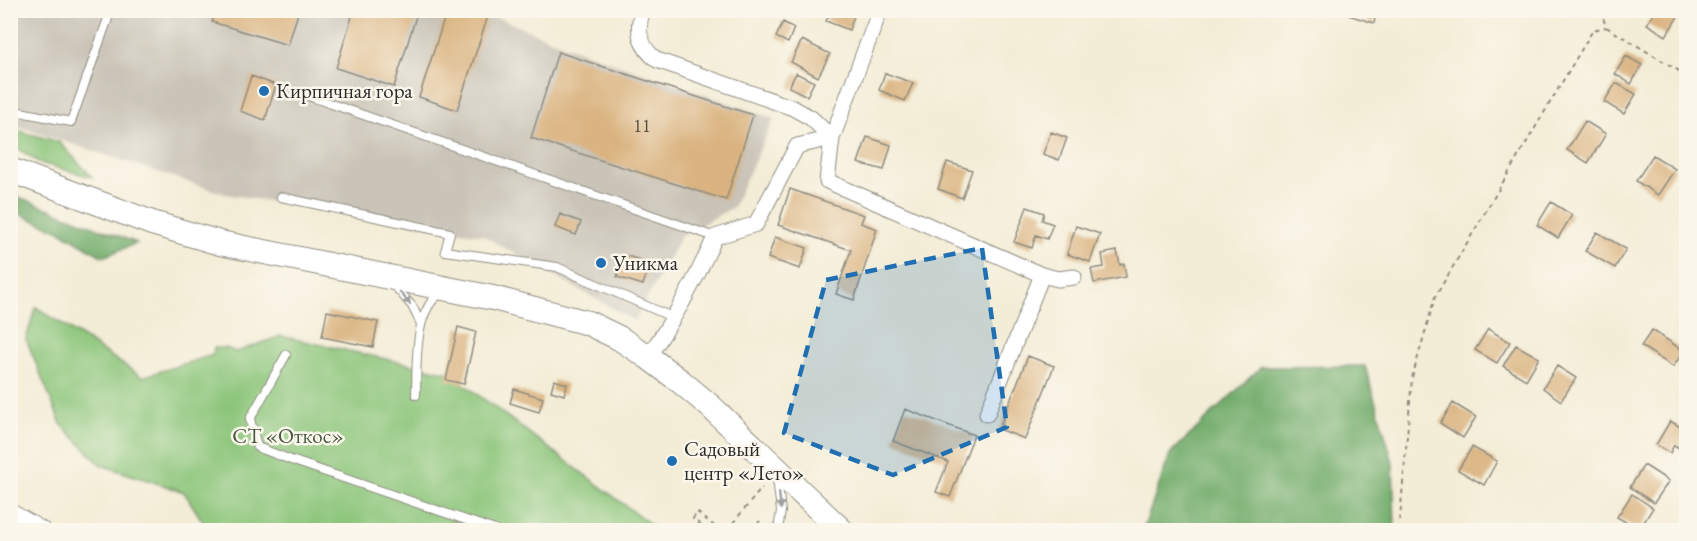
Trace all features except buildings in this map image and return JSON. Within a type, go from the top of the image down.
[{"type":"main road","points":[[10,170],[152,223],[220,243],[526,306],[588,324],[619,338],[648,357],[710,406],[769,479],[841,531]]},
{"type":"street","points":[[643,10],[639,26],[641,40],[648,53],[657,60],[793,108],[811,118],[832,138]]},
{"type":"street","points":[[880,10],[832,138],[827,182],[1042,275],[1058,279],[1074,277]]},
{"type":"street","points":[[648,357],[675,318],[696,280],[715,237],[756,224],[797,146],[832,138]]},
{"type":"street","points":[[987,414],[1042,275]]},
{"type":"street","points":[[10,510],[43,531]]},
{"type":"lane","points":[[10,110],[71,122],[111,10]]},
{"type":"lane","points":[[297,92],[715,237]]},
{"type":"lane","points":[[281,197],[450,233],[445,251],[557,267],[675,318]]},
{"type":"lane","points":[[384,276],[412,306],[421,324]]},
{"type":"lane","points":[[416,394],[421,324],[431,301],[448,289]]},
{"type":"lane","points":[[286,355],[250,418],[257,447],[495,531]]},
{"type":"lane","points":[[769,479],[781,511],[778,531]]},
{"type":"path","points":[[1604,10],[1602,14],[1606,27],[1686,75]]},
{"type":"path","points":[[1399,531],[1412,378],[1435,297],[1593,30],[1606,27]]},
{"type":"path","points":[[728,531],[769,479]]},
{"type":"path","points":[[708,531],[693,519],[697,512],[719,531]]},
{"type":"path","points":[[752,531],[760,521]]},
{"type":"highlighted area","points":[[982,248],[1007,427],[893,475],[784,433],[826,280]]},
{"type":"shaded area","points":[[11,10],[482,11],[566,46],[774,119],[733,207],[681,236],[635,321],[482,235],[225,194],[11,124]]},
{"type":"green space","points":[[11,129],[59,142],[92,177],[40,163],[11,144]]},
{"type":"green space","points":[[10,194],[137,243],[103,257],[58,230],[11,211]]},
{"type":"green space","name":"СТ «Откос»","points":[[36,307],[142,377],[213,355],[214,348],[226,348],[236,352],[281,336],[449,373],[658,530],[208,530],[184,492],[101,465],[61,424],[26,339]]},
{"type":"green space","points":[[1365,366],[1393,462],[1395,530],[1143,530],[1170,454],[1261,367]]},
{"type":"place","name":"Кирпичная гора","points":[[264,91]]},
{"type":"place","name":"Уникма","points":[[601,263]]},
{"type":"place","name":"Садовый центр «Лето»","points":[[672,461]]}]
